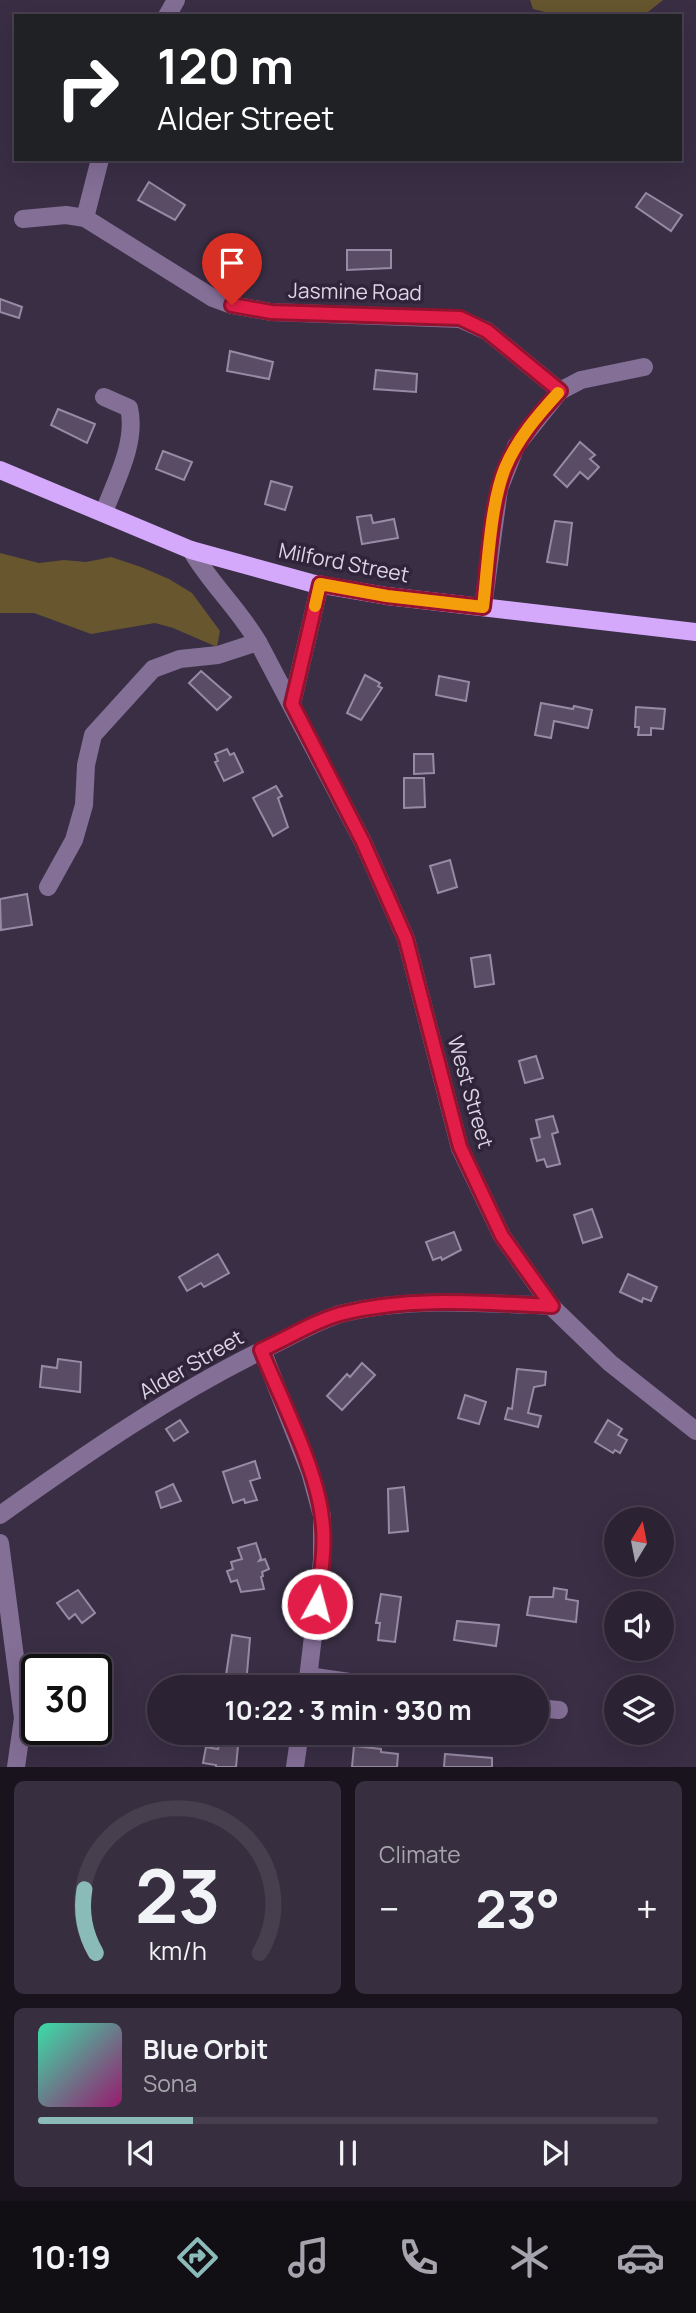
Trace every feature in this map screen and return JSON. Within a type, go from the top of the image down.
[{"type":"main road","name":"Milford Street","points":[[0,470],[191,550],[320,584],[387,596],[696,632]]},
{"type":"street","points":[[85,218],[99,161]]},
{"type":"street","name":"Jasmine Road","points":[[23,219],[66,215],[85,218],[213,298],[232,305],[271,312],[460,318],[487,331],[560,391]]},
{"type":"street","points":[[483,607],[499,489],[505,468],[528,429],[560,391],[580,380],[644,367]]},
{"type":"street","points":[[104,397],[129,408],[132,422],[127,448],[104,512]]},
{"type":"street","name":"West Street","points":[[191,550],[205,575],[243,617],[258,642],[363,842],[406,939],[460,1147],[502,1236],[552,1306],[610,1363],[696,1432]]},
{"type":"street","points":[[292,704],[320,584]]},
{"type":"street","points":[[48,887],[75,840],[84,805],[86,765],[93,735],[153,669],[180,659],[218,655],[258,642]]},
{"type":"street","name":"Alder Street","points":[[0,1515],[191,1387],[261,1350],[342,1313],[391,1305],[447,1302],[552,1306]]},
{"type":"street","points":[[261,1350],[310,1472],[322,1516],[323,1560],[309,1675]]},
{"type":"street","points":[[0,1543],[23,1718],[16,1767]]},
{"type":"street","points":[[549,1709],[559,1710]]},
{"type":"street","points":[[295,1767],[298,1745]]},
{"type":"shaded area","points":[[530,0],[663,0],[646,14],[553,14],[533,9]]},
{"type":"shaded area","points":[[0,553],[39,563],[64,560],[86,562],[111,557],[169,579],[192,593],[220,631],[217,647],[155,623],[91,634],[34,613],[0,613]]},
{"type":"building","points":[[149,182],[185,205],[175,220],[138,200]]},
{"type":"building","points":[[646,193],[682,215],[671,231],[636,207]]},
{"type":"building","points":[[347,250],[391,250],[391,268],[347,270]]},
{"type":"building","points":[[0,299],[22,307],[19,318],[0,312]]},
{"type":"building","points":[[230,351],[273,362],[269,379],[227,371]]},
{"type":"building","points":[[376,370],[417,374],[416,392],[374,389]]},
{"type":"building","points":[[58,409],[95,424],[87,443],[51,425]]},
{"type":"building","points":[[580,442],[595,455],[590,459],[599,467],[588,479],[580,472],[567,487],[554,475]]},
{"type":"building","points":[[163,451],[192,462],[184,480],[156,469]]},
{"type":"building","points":[[271,481],[292,487],[285,510],[265,504]]},
{"type":"building","points":[[371,515],[373,523],[394,519],[398,538],[362,544],[357,517]]},
{"type":"building","points":[[555,521],[572,523],[567,565],[547,562]]},
{"type":"building","points":[[201,671],[231,697],[217,710],[189,683]]},
{"type":"building","points":[[365,675],[380,683],[378,686],[382,688],[361,720],[347,713]]},
{"type":"building","points":[[439,676],[469,682],[466,701],[436,695]]},
{"type":"building","points":[[541,703],[592,710],[588,728],[554,721],[551,738],[535,735]]},
{"type":"building","points":[[636,707],[665,709],[663,729],[651,728],[651,735],[638,735],[639,727],[635,727]]},
{"type":"building","points":[[227,749],[230,755],[234,753],[243,772],[224,781],[215,762],[218,761],[215,754]]},
{"type":"building","points":[[414,754],[433,754],[434,773],[414,774]]},
{"type":"building","points":[[404,778],[424,778],[425,807],[404,808]]},
{"type":"building","points":[[276,786],[282,796],[278,798],[288,827],[273,836],[253,798]]},
{"type":"building","points":[[450,860],[457,887],[438,893],[430,866]]},
{"type":"building","points":[[27,894],[32,925],[1,930],[0,899]]},
{"type":"building","points":[[490,955],[494,984],[475,987],[471,958]]},
{"type":"building","points":[[536,1056],[543,1078],[525,1083],[519,1061]]},
{"type":"building","points":[[553,1116],[558,1132],[552,1134],[560,1164],[547,1167],[544,1159],[537,1161],[531,1139],[540,1137],[536,1120]]},
{"type":"building","points":[[592,1209],[602,1237],[583,1243],[574,1215]]},
{"type":"building","points":[[454,1232],[461,1250],[442,1260],[441,1257],[433,1260],[426,1242]]},
{"type":"building","points":[[218,1254],[229,1273],[204,1287],[201,1283],[187,1291],[179,1277]]},
{"type":"building","points":[[628,1274],[657,1287],[651,1301],[643,1298],[642,1302],[620,1292]]},
{"type":"building","points":[[58,1359],[81,1362],[80,1392],[40,1387],[42,1366],[57,1368]]},
{"type":"building","points":[[362,1363],[375,1375],[342,1410],[327,1396],[347,1374],[350,1377]]},
{"type":"building","points":[[517,1369],[546,1372],[545,1385],[534,1387],[528,1413],[541,1416],[538,1427],[505,1419],[508,1408],[512,1409]]},
{"type":"building","points":[[465,1395],[486,1402],[479,1424],[458,1418]]},
{"type":"building","points":[[180,1420],[188,1432],[174,1441],[166,1429]]},
{"type":"building","points":[[608,1420],[622,1429],[618,1435],[627,1440],[620,1453],[615,1450],[613,1453],[595,1442]]},
{"type":"building","points":[[255,1461],[260,1478],[250,1481],[257,1500],[245,1503],[244,1499],[233,1503],[223,1472]]},
{"type":"building","points":[[173,1484],[181,1501],[161,1508],[156,1492]]},
{"type":"building","points":[[404,1487],[408,1531],[389,1533],[388,1489]]},
{"type":"building","points":[[256,1543],[261,1558],[259,1561],[265,1559],[269,1569],[262,1572],[264,1589],[241,1592],[237,1580],[231,1582],[227,1571],[233,1569],[231,1562],[242,1559],[238,1548]]},
{"type":"building","points":[[554,1588],[567,1590],[566,1599],[578,1601],[576,1622],[527,1615],[530,1597],[553,1597]]},
{"type":"building","points":[[78,1590],[95,1613],[82,1623],[75,1614],[69,1619],[57,1603]]},
{"type":"building","points":[[381,1594],[401,1597],[395,1642],[378,1640],[380,1623],[376,1623]]},
{"type":"building","points":[[457,1621],[499,1625],[496,1646],[454,1640]]},
{"type":"building","points":[[232,1635],[250,1638],[247,1675],[226,1675]]},
{"type":"building","points":[[219,1745],[238,1745],[236,1767],[216,1767],[203,1763],[206,1747],[218,1749]]},
{"type":"building","points":[[354,1746],[398,1754],[397,1767],[352,1767]]},
{"type":"building","points":[[445,1754],[492,1758],[492,1767],[444,1767]]},
{"type":"slow traffic","points":[[315,606],[320,584],[387,596],[483,607],[499,489],[505,468],[528,429],[558,393]]},
{"type":"route","points":[[232,305],[271,312],[460,318],[487,331],[560,391],[528,429],[505,468],[499,489],[483,607],[387,596],[320,584],[292,704],[363,842],[406,939],[460,1147],[502,1236],[552,1306],[447,1302],[391,1305],[342,1313],[261,1350],[317,1493],[324,1540],[317,1604]]}]
